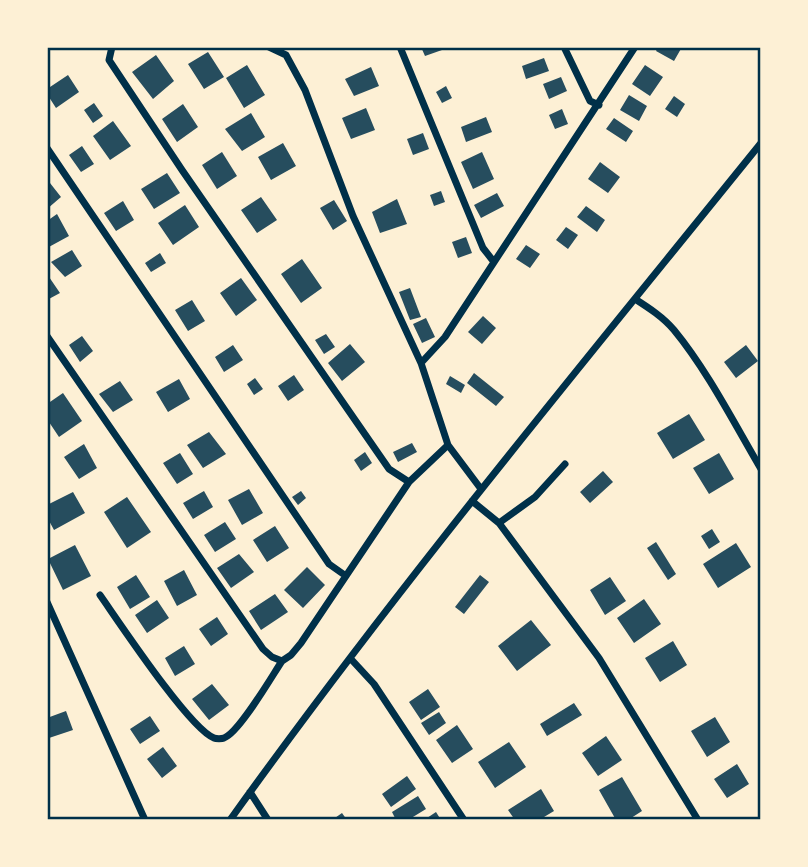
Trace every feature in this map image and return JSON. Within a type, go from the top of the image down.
[{"type":"street","points":[[111,47],[109,60],[182,170],[389,469],[409,482]]},
{"type":"street","points":[[269,47],[286,55],[305,90],[353,216],[421,363],[448,445],[481,489]]},
{"type":"street","points":[[400,47],[483,248],[494,262]]},
{"type":"street","points":[[564,47],[590,101],[599,105]]},
{"type":"street","points":[[421,363],[445,337],[635,47]]},
{"type":"street","points":[[230,820],[471,501],[761,143]]},
{"type":"street","points":[[47,148],[329,564],[346,576]]},
{"type":"street","points":[[635,299],[655,312],[673,329],[717,395],[761,469]]},
{"type":"street","points":[[47,336],[263,649],[282,661]]},
{"type":"street","points":[[100,595],[178,702],[204,731],[215,739],[224,739],[237,728],[282,661],[301,643],[409,482],[448,445]]},
{"type":"street","points":[[499,523],[534,497],[565,464]]},
{"type":"street","points":[[471,501],[499,523],[599,658],[698,820]]},
{"type":"street","points":[[47,602],[145,820]]},
{"type":"street","points":[[350,658],[374,684],[464,820]]},
{"type":"street","points":[[250,792],[268,820]]},
{"type":"building","points":[[421,47],[441,47],[442,50],[425,56]]},
{"type":"building","points":[[658,47],[682,47],[674,61],[656,51]]},
{"type":"building","points":[[208,52],[224,77],[204,89],[188,64]]},
{"type":"building","points":[[156,55],[174,81],[153,99],[132,72]]},
{"type":"building","points":[[544,58],[549,71],[526,79],[522,66]]},
{"type":"building","points":[[247,65],[265,95],[244,108],[226,78]]},
{"type":"building","points":[[645,65],[663,77],[650,96],[632,84]]},
{"type":"building","points":[[371,67],[379,86],[354,96],[345,79]]},
{"type":"building","points":[[68,75],[79,92],[56,108],[47,94],[47,89]]},
{"type":"building","points":[[561,77],[567,91],[549,99],[543,84]]},
{"type":"building","points":[[446,86],[452,98],[442,103],[436,92]]},
{"type":"building","points":[[629,95],[647,106],[639,121],[620,110]]},
{"type":"building","points":[[674,96],[685,104],[677,117],[665,109]]},
{"type":"building","points":[[94,103],[103,116],[93,123],[84,110]]},
{"type":"building","points":[[183,104],[198,127],[177,142],[162,119]]},
{"type":"building","points":[[366,108],[375,130],[351,139],[342,118]]},
{"type":"building","points":[[562,109],[568,124],[555,129],[549,115]]},
{"type":"building","points":[[251,113],[265,137],[242,151],[225,129]]},
{"type":"building","points":[[486,117],[492,132],[466,142],[461,127]]},
{"type":"building","points":[[614,118],[633,131],[626,142],[606,129]]},
{"type":"building","points":[[113,121],[131,146],[110,160],[93,136]]},
{"type":"building","points":[[423,133],[429,149],[413,155],[407,139]]},
{"type":"building","points":[[283,143],[296,166],[271,180],[258,157]]},
{"type":"building","points":[[82,146],[94,164],[81,172],[69,155]]},
{"type":"building","points":[[222,152],[237,176],[217,189],[202,165]]},
{"type":"building","points":[[482,152],[494,179],[473,189],[461,162]]},
{"type":"building","points":[[600,162],[620,177],[608,193],[588,179]]},
{"type":"building","points":[[167,173],[180,193],[154,209],[141,189]]},
{"type":"building","points":[[50,183],[61,197],[47,209],[47,185]]},
{"type":"building","points":[[441,191],[445,202],[434,206],[430,195]]},
{"type":"building","points":[[497,193],[504,206],[481,218],[474,205]]},
{"type":"building","points":[[261,197],[277,220],[257,233],[241,210]]},
{"type":"building","points":[[397,199],[407,224],[380,233],[372,212]]},
{"type":"building","points":[[334,200],[347,221],[333,230],[320,208]]},
{"type":"building","points":[[123,201],[134,220],[116,231],[104,213]]},
{"type":"building","points":[[185,205],[199,227],[173,245],[158,223]]},
{"type":"building","points":[[586,206],[605,220],[597,232],[577,217]]},
{"type":"building","points":[[57,214],[69,236],[47,248],[47,221]]},
{"type":"building","points":[[566,227],[578,235],[568,249],[556,240]]},
{"type":"building","points":[[466,237],[472,253],[458,258],[452,242]]},
{"type":"building","points":[[526,245],[540,254],[530,268],[516,259]]},
{"type":"building","points":[[72,250],[82,266],[65,277],[51,262]]},
{"type":"building","points":[[160,253],[166,263],[151,272],[145,263]]},
{"type":"building","points":[[302,259],[322,288],[301,303],[281,274]]},
{"type":"building","points":[[47,274],[60,293],[47,300]]},
{"type":"building","points":[[241,278],[257,300],[236,316],[220,293]]},
{"type":"building","points":[[410,288],[421,317],[410,320],[399,292]]},
{"type":"building","points":[[192,300],[205,321],[188,331],[175,310]]},
{"type":"building","points":[[483,316],[496,328],[482,344],[468,332]]},
{"type":"building","points":[[426,318],[435,337],[422,343],[413,324]]},
{"type":"building","points":[[326,334],[335,347],[324,354],[315,340]]},
{"type":"building","points":[[82,336],[93,351],[80,362],[69,345]]},
{"type":"building","points":[[350,344],[365,362],[342,381],[328,363]]},
{"type":"building","points":[[233,345],[243,360],[224,372],[215,357]]},
{"type":"building","points":[[746,345],[758,361],[736,378],[724,362]]},
{"type":"building","points":[[474,373],[504,397],[496,406],[467,383]]},
{"type":"building","points":[[294,375],[304,390],[288,401],[278,386]]},
{"type":"building","points":[[450,376],[465,385],[461,393],[446,384]]},
{"type":"building","points":[[255,378],[263,389],[254,395],[247,384]]},
{"type":"building","points":[[179,379],[190,399],[168,412],[156,392]]},
{"type":"building","points":[[120,381],[133,400],[113,412],[99,394]]},
{"type":"building","points":[[63,393],[82,421],[59,437],[47,419],[47,404]]},
{"type":"building","points":[[689,414],[705,440],[673,459],[657,433]]},
{"type":"building","points":[[209,432],[226,454],[203,468],[187,445]]},
{"type":"building","points":[[412,443],[417,452],[398,462],[393,452]]},
{"type":"building","points":[[84,444],[97,468],[79,479],[64,457]]},
{"type":"building","points":[[365,452],[372,463],[361,471],[354,460]]},
{"type":"building","points":[[180,453],[193,474],[177,484],[163,463]]},
{"type":"building","points":[[719,453],[734,479],[709,494],[693,468]]},
{"type":"building","points":[[603,471],[613,482],[590,503],[580,492]]},
{"type":"building","points":[[249,489],[263,513],[242,525],[228,500]]},
{"type":"building","points":[[204,491],[213,507],[193,519],[183,503]]},
{"type":"building","points":[[301,491],[306,498],[298,505],[292,497]]},
{"type":"building","points":[[73,492],[85,513],[54,530],[47,517],[47,505]]},
{"type":"building","points":[[127,497],[151,532],[127,548],[104,512]]},
{"type":"building","points":[[225,522],[236,539],[215,552],[204,535]]},
{"type":"building","points":[[275,526],[289,548],[267,562],[253,540]]},
{"type":"building","points":[[712,529],[720,542],[709,549],[701,536]]},
{"type":"building","points":[[656,542],[676,574],[668,580],[647,548]]},
{"type":"building","points":[[736,543],[751,567],[718,588],[703,564]]},
{"type":"building","points":[[75,545],[91,576],[63,590],[48,559]]},
{"type":"building","points":[[239,554],[254,572],[231,588],[217,568]]},
{"type":"building","points":[[307,567],[325,585],[303,608],[284,590]]},
{"type":"building","points":[[184,570],[197,595],[177,606],[164,581]]},
{"type":"building","points":[[136,575],[150,597],[130,609],[117,587]]},
{"type":"building","points":[[480,575],[489,582],[464,614],[455,607]]},
{"type":"building","points":[[610,577],[626,601],[605,615],[590,590]]},
{"type":"building","points":[[275,594],[288,612],[261,630],[249,611]]},
{"type":"building","points":[[644,599],[661,624],[634,643],[617,618]]},
{"type":"building","points":[[157,600],[169,618],[147,633],[135,615]]},
{"type":"building","points":[[217,617],[228,634],[211,646],[199,629]]},
{"type":"building","points":[[531,620],[551,645],[517,671],[498,646]]},
{"type":"building","points":[[673,641],[687,665],[660,682],[645,658]]},
{"type":"building","points":[[184,646],[195,664],[175,676],[165,658]]},
{"type":"building","points":[[212,684],[229,705],[209,720],[192,699]]},
{"type":"building","points":[[428,689],[440,707],[421,720],[409,702]]},
{"type":"building","points":[[574,703],[582,715],[547,736],[540,724]]},
{"type":"building","points":[[66,711],[73,730],[49,738],[47,718]]},
{"type":"building","points":[[439,712],[446,723],[429,735],[421,723]]},
{"type":"building","points":[[150,716],[160,731],[140,744],[130,729]]},
{"type":"building","points":[[715,717],[730,742],[707,757],[691,731]]},
{"type":"building","points":[[457,725],[473,749],[452,763],[436,740]]},
{"type":"building","points":[[606,736],[622,760],[598,776],[582,753]]},
{"type":"building","points":[[509,742],[526,767],[495,788],[478,762]]},
{"type":"building","points":[[163,747],[177,766],[162,778],[147,759]]},
{"type":"building","points":[[737,764],[749,784],[727,798],[714,779]]},
{"type":"building","points":[[407,776],[416,789],[391,807],[382,794]]},
{"type":"building","points":[[622,777],[642,811],[628,820],[616,820],[599,790]]},
{"type":"building","points":[[541,789],[554,811],[539,820],[515,820],[508,810]]},
{"type":"building","points":[[418,796],[426,809],[408,820],[396,820],[392,812]]},
{"type":"building","points":[[436,812],[441,820],[424,820]]},
{"type":"building","points":[[342,813],[347,820],[332,820]]}]
